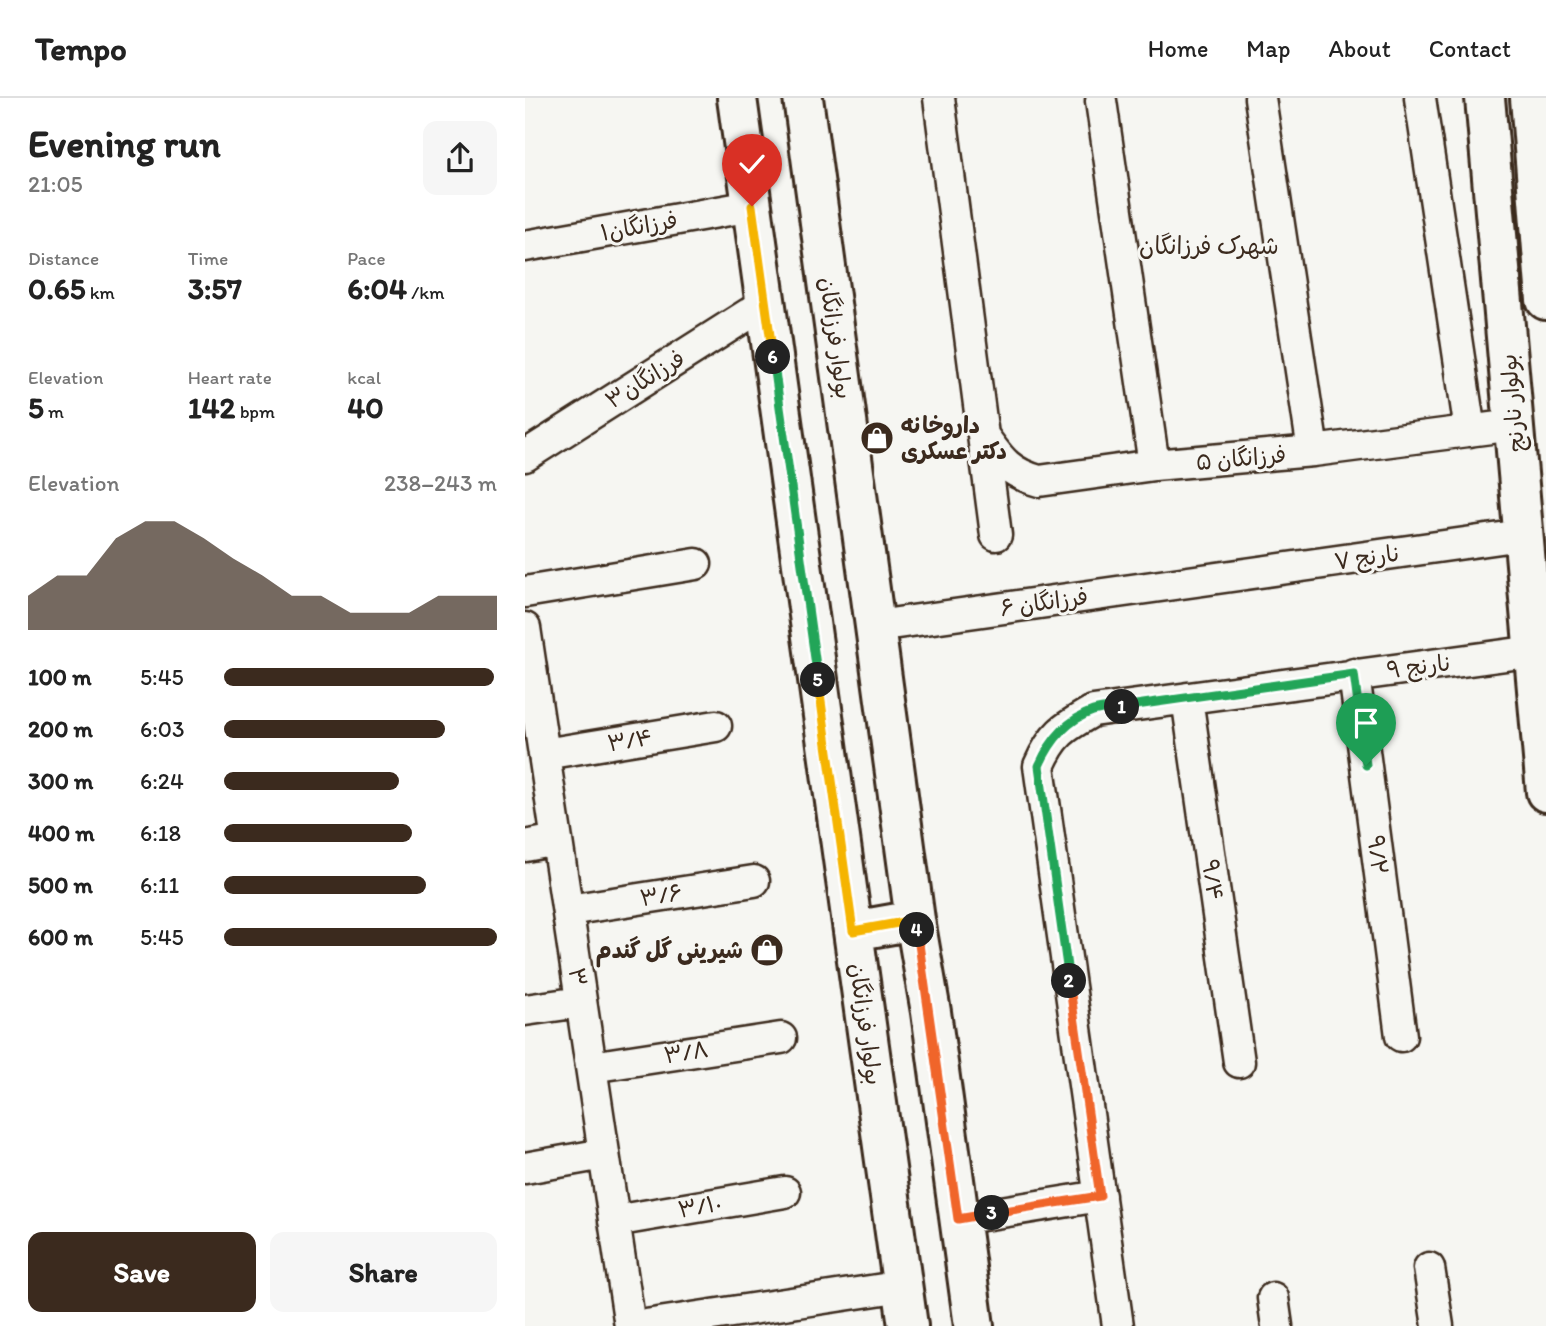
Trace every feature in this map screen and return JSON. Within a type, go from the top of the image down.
[{"type":"main road","name":"بولوار فرزانگان","points":[[737,98],[908,1326]]},
{"type":"main road","name":"بولوار فرزانگان","points":[[803,98],[915,920],[974,1326]]},
{"type":"main road","name":"بولوار نارنج","points":[[1485,98],[1546,792]]},
{"type":"main road","points":[[1530,98],[1546,300]]},
{"type":"main road","points":[[853,931],[915,920]]},
{"type":"street","points":[[939,98],[996,535]]},
{"type":"street","points":[[1260,98],[1313,451]]},
{"type":"street","points":[[1420,98],[1470,431]]},
{"type":"street","points":[[1101,100],[1154,465]]},
{"type":"street","name":"فرزانگان۱","points":[[525,246],[752,206]]},
{"type":"street","name":"فرزانگان۳","points":[[525,456],[766,303]]},
{"type":"street","name":"فرزانگان ۵","points":[[983,437],[1003,463],[1021,476],[1039,481],[1154,465],[1313,451],[1514,425]]},
{"type":"street","name":"نارنج ۷","points":[[1211,578],[1523,535]]},
{"type":"street","points":[[525,592],[696,564]]},
{"type":"street","name":"فرزانگان ۶","points":[[876,625],[1211,578]]},
{"type":"street","name":"۳","points":[[525,628],[529,685],[544,754],[630,1326]]},
{"type":"street","name":"نارنج ۹","points":[[1100,1196],[1039,766],[1048,746],[1063,728],[1093,711],[1534,651]]},
{"type":"street","name":"۹/۲","points":[[1354,674],[1401,1036]]},
{"type":"street","name":"۹/۴","points":[[1188,698],[1239,1062]]},
{"type":"street","name":"۳/۴","points":[[544,754],[716,726]]},
{"type":"street","points":[[525,846],[557,840]]},
{"type":"street","name":"۳/۶","points":[[568,910],[754,881]]},
{"type":"street","points":[[525,1010],[581,1002]]},
{"type":"street","name":"۳/۸","points":[[591,1067],[781,1038]]},
{"type":"street","points":[[525,1168],[604,1154]]},
{"type":"street","name":"۳/۱۰","points":[[614,1221],[785,1192]]},
{"type":"street","points":[[958,1219],[1100,1196],[1118,1326]]},
{"type":"street","points":[[1429,1268],[1438,1326]]},
{"type":"street","points":[[639,1326],[902,1286]]},
{"type":"place","name":"داروخانه دکتر عسکری","points":[[877,438]]},
{"type":"place","name":"شیرینی گل گندم","points":[[767,950]]},
{"type":"district","name":"شهرک فرزانگان","points":[[1209,245]]},
{"type":"route","points":[[752,206],[853,931],[915,920],[958,1219],[1100,1196],[1039,766],[1048,746],[1063,728],[1093,711],[1354,674],[1366,765]]}]
